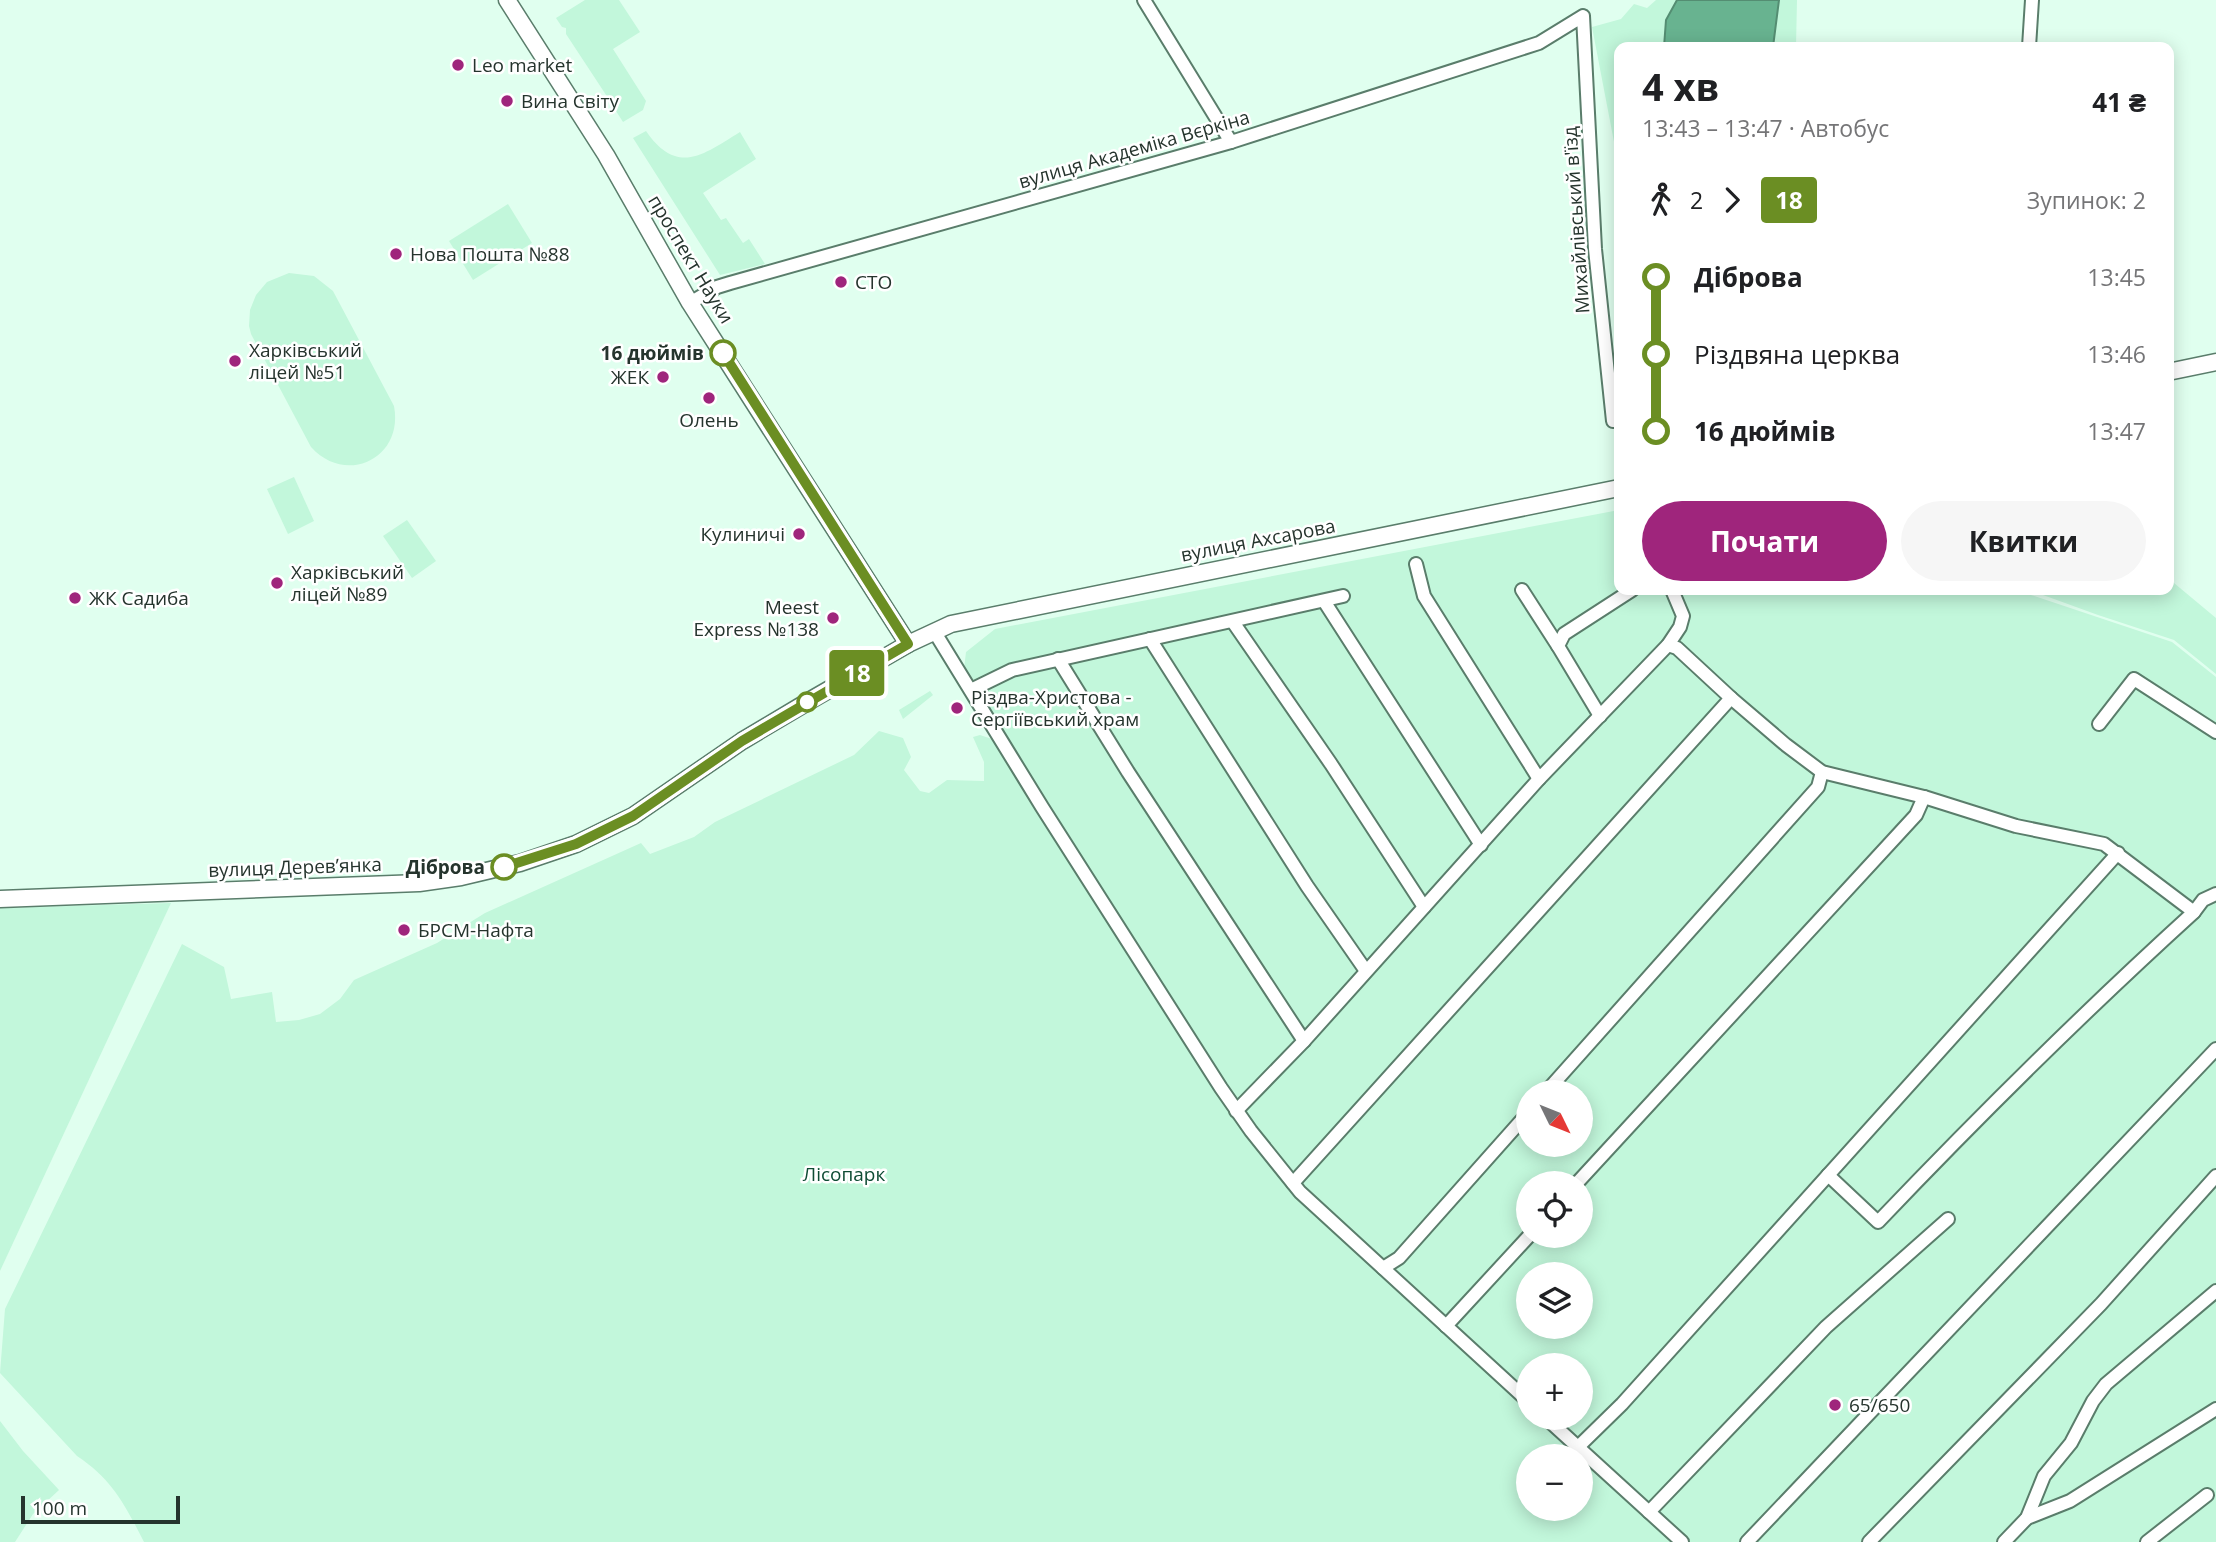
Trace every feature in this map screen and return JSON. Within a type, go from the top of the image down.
[{"type":"main road","name":"проспект Науки","points":[[507,0],[606,155],[690,303],[908,644]]},
{"type":"main road","points":[[2174,371],[2216,362]]},
{"type":"main road","name":"вулиця Ахсарова","points":[[908,644],[951,624],[978,618],[1614,489]]},
{"type":"main road","name":"вулиця Дерев’янка","points":[[0,899],[419,883],[461,877],[520,863],[576,844],[633,816],[742,741],[908,644]]},
{"type":"street","points":[[1144,0],[1231,142]]},
{"type":"street","points":[[2029,42],[2032,0]]},
{"type":"street","name":"вулиця Академіка Вєркіна","points":[[690,303],[730,283],[1231,142],[1539,43],[1583,16]]},
{"type":"street","name":"Михайлівський в'їзд","points":[[1583,16],[1595,248],[1612,421]]},
{"type":"street","points":[[1416,564],[1423,596],[1539,779]]},
{"type":"street","points":[[1522,590],[1601,716]]},
{"type":"street","points":[[1558,646],[1564,634],[1624,595]]},
{"type":"street","points":[[1236,1111],[1304,1041],[1539,779],[1668,645],[1680,627],[1683,616],[1674,595]]},
{"type":"street","points":[[971,690],[1012,670],[1343,596]]},
{"type":"street","points":[[1324,601],[1481,845]]},
{"type":"street","points":[[1233,622],[1331,764],[1424,907]]},
{"type":"street","points":[[934,631],[1042,807],[1236,1111],[1293,1183],[1516,1390]]},
{"type":"street","points":[[1150,639],[1307,886],[1366,971]]},
{"type":"street","points":[[1668,645],[1677,648],[1731,698],[1822,772],[1924,797],[2016,826],[2094,840],[2118,853],[2194,912]]},
{"type":"street","points":[[1058,659],[1128,772],[1304,1041]]},
{"type":"street","points":[[2099,724],[2134,679],[2216,732]]},
{"type":"street","points":[[1293,1183],[1731,698]]},
{"type":"street","points":[[1557,1080],[1818,787],[1822,772]]},
{"type":"street","points":[[1588,1171],[1916,815],[1924,797]]},
{"type":"street","points":[[1581,1444],[1622,1404],[2118,853]]},
{"type":"street","points":[[1828,1175],[1878,1222],[1963,1132],[2194,912],[2203,900],[2216,894]]},
{"type":"street","points":[[1746,1542],[2216,1049]]},
{"type":"street","points":[[1383,1268],[1399,1258],[1516,1126]]},
{"type":"street","points":[[1869,1542],[2101,1304],[2216,1176]]},
{"type":"street","points":[[1649,1512],[1826,1327],[1948,1219]]},
{"type":"street","points":[[1446,1326],[1518,1248]]},
{"type":"street","points":[[2004,1542],[2028,1518],[2045,1476],[2071,1443],[2106,1384],[2216,1291]]},
{"type":"street","points":[[2028,1518],[2070,1501],[2216,1409]]},
{"type":"street","points":[[1559,1430],[1575,1444]]},
{"type":"street","points":[[1593,1461],[1682,1542]]},
{"type":"street","points":[[2147,1542],[2207,1495]]},
{"type":"green space","points":[[585,0],[619,0],[640,32],[613,49],[646,101],[643,110],[623,122],[616,111],[616,105],[612,104],[566,34],[566,28],[562,27],[556,18]]},
{"type":"green space","points":[[1656,0],[1797,0],[1796,42],[1614,42],[1614,142],[1592,27],[1621,19],[1634,4],[1647,8]]},
{"type":"green space","points":[[646,131],[657,145],[680,157],[702,154],[740,132],[756,159],[703,193],[721,220],[726,218],[743,243],[749,239],[765,264],[720,275],[633,138]]},
{"type":"green space","points":[[508,204],[532,243],[473,280],[449,241]]},
{"type":"green space","points":[[289,273],[314,276],[333,291],[394,406],[395,424],[390,440],[381,452],[369,461],[355,465],[340,464],[325,459],[311,447],[251,334],[250,310],[256,295],[267,282]]},
{"type":"green space","points":[[294,477],[314,521],[288,534],[267,489]]},
{"type":"green space","name":"Лісопарк","points":[[1614,511],[1614,595],[2031,595],[2172,642],[2216,677],[2216,1542],[144,1542],[109,1484],[77,1456],[0,1373],[5,1309],[182,944],[224,967],[231,999],[272,992],[276,1022],[299,1020],[320,1014],[340,999],[354,980],[437,943],[485,913],[641,843],[650,854],[694,837],[715,822],[854,755],[879,731],[903,738],[911,757],[904,770],[920,791],[929,793],[947,780],[984,781],[984,762],[973,737],[980,735],[992,739],[998,732],[964,669],[966,652],[995,629]]},
{"type":"green space","points":[[407,520],[436,561],[412,578],[383,536]]},
{"type":"green space","points":[[2174,583],[2216,618],[2216,674],[2174,640],[2043,595],[2174,595]]},
{"type":"green space","points":[[930,691],[933,695],[903,719],[899,710]]},
{"type":"green space","points":[[171,903],[0,1271],[0,908]]},
{"type":"green space","points":[[0,1421],[59,1490],[33,1514],[15,1542],[0,1542]]},
{"type":"shaded area","points":[[1677,0],[1779,0],[1774,42],[1664,42],[1666,20]]},
{"type":"bus line","name":"18","points":[[504,867],[576,844],[633,816],[742,741],[908,644],[723,353]]},
{"type":"place","name":"Leo market","points":[[458,65]]},
{"type":"place","name":"Вина Світу","points":[[507,101]]},
{"type":"place","name":"Нова Пошта №88","points":[[396,254]]},
{"type":"place","name":"СТО","points":[[841,282]]},
{"type":"place","name":"16 дюймів","points":[[723,353]]},
{"type":"place","name":"Харківський ліцей №51","points":[[235,361]]},
{"type":"place","name":"ЖЕК","points":[[663,377]]},
{"type":"place","name":"Олень","points":[[709,398]]},
{"type":"place","name":"Кулиничі","points":[[799,534]]},
{"type":"place","name":"Харківський ліцей №89","points":[[277,583]]},
{"type":"place","name":"ЖК Садиба","points":[[75,598]]},
{"type":"place","name":"Meest Express №138","points":[[833,618]]},
{"type":"place","name":"Різдва-Христова - Сергіївський храм","points":[[957,708]]},
{"type":"place","name":"Діброва","points":[[504,867]]},
{"type":"place","name":"БРСМ-Нафта","points":[[404,930]]},
{"type":"place","name":"65/650","points":[[1835,1405]]}]
